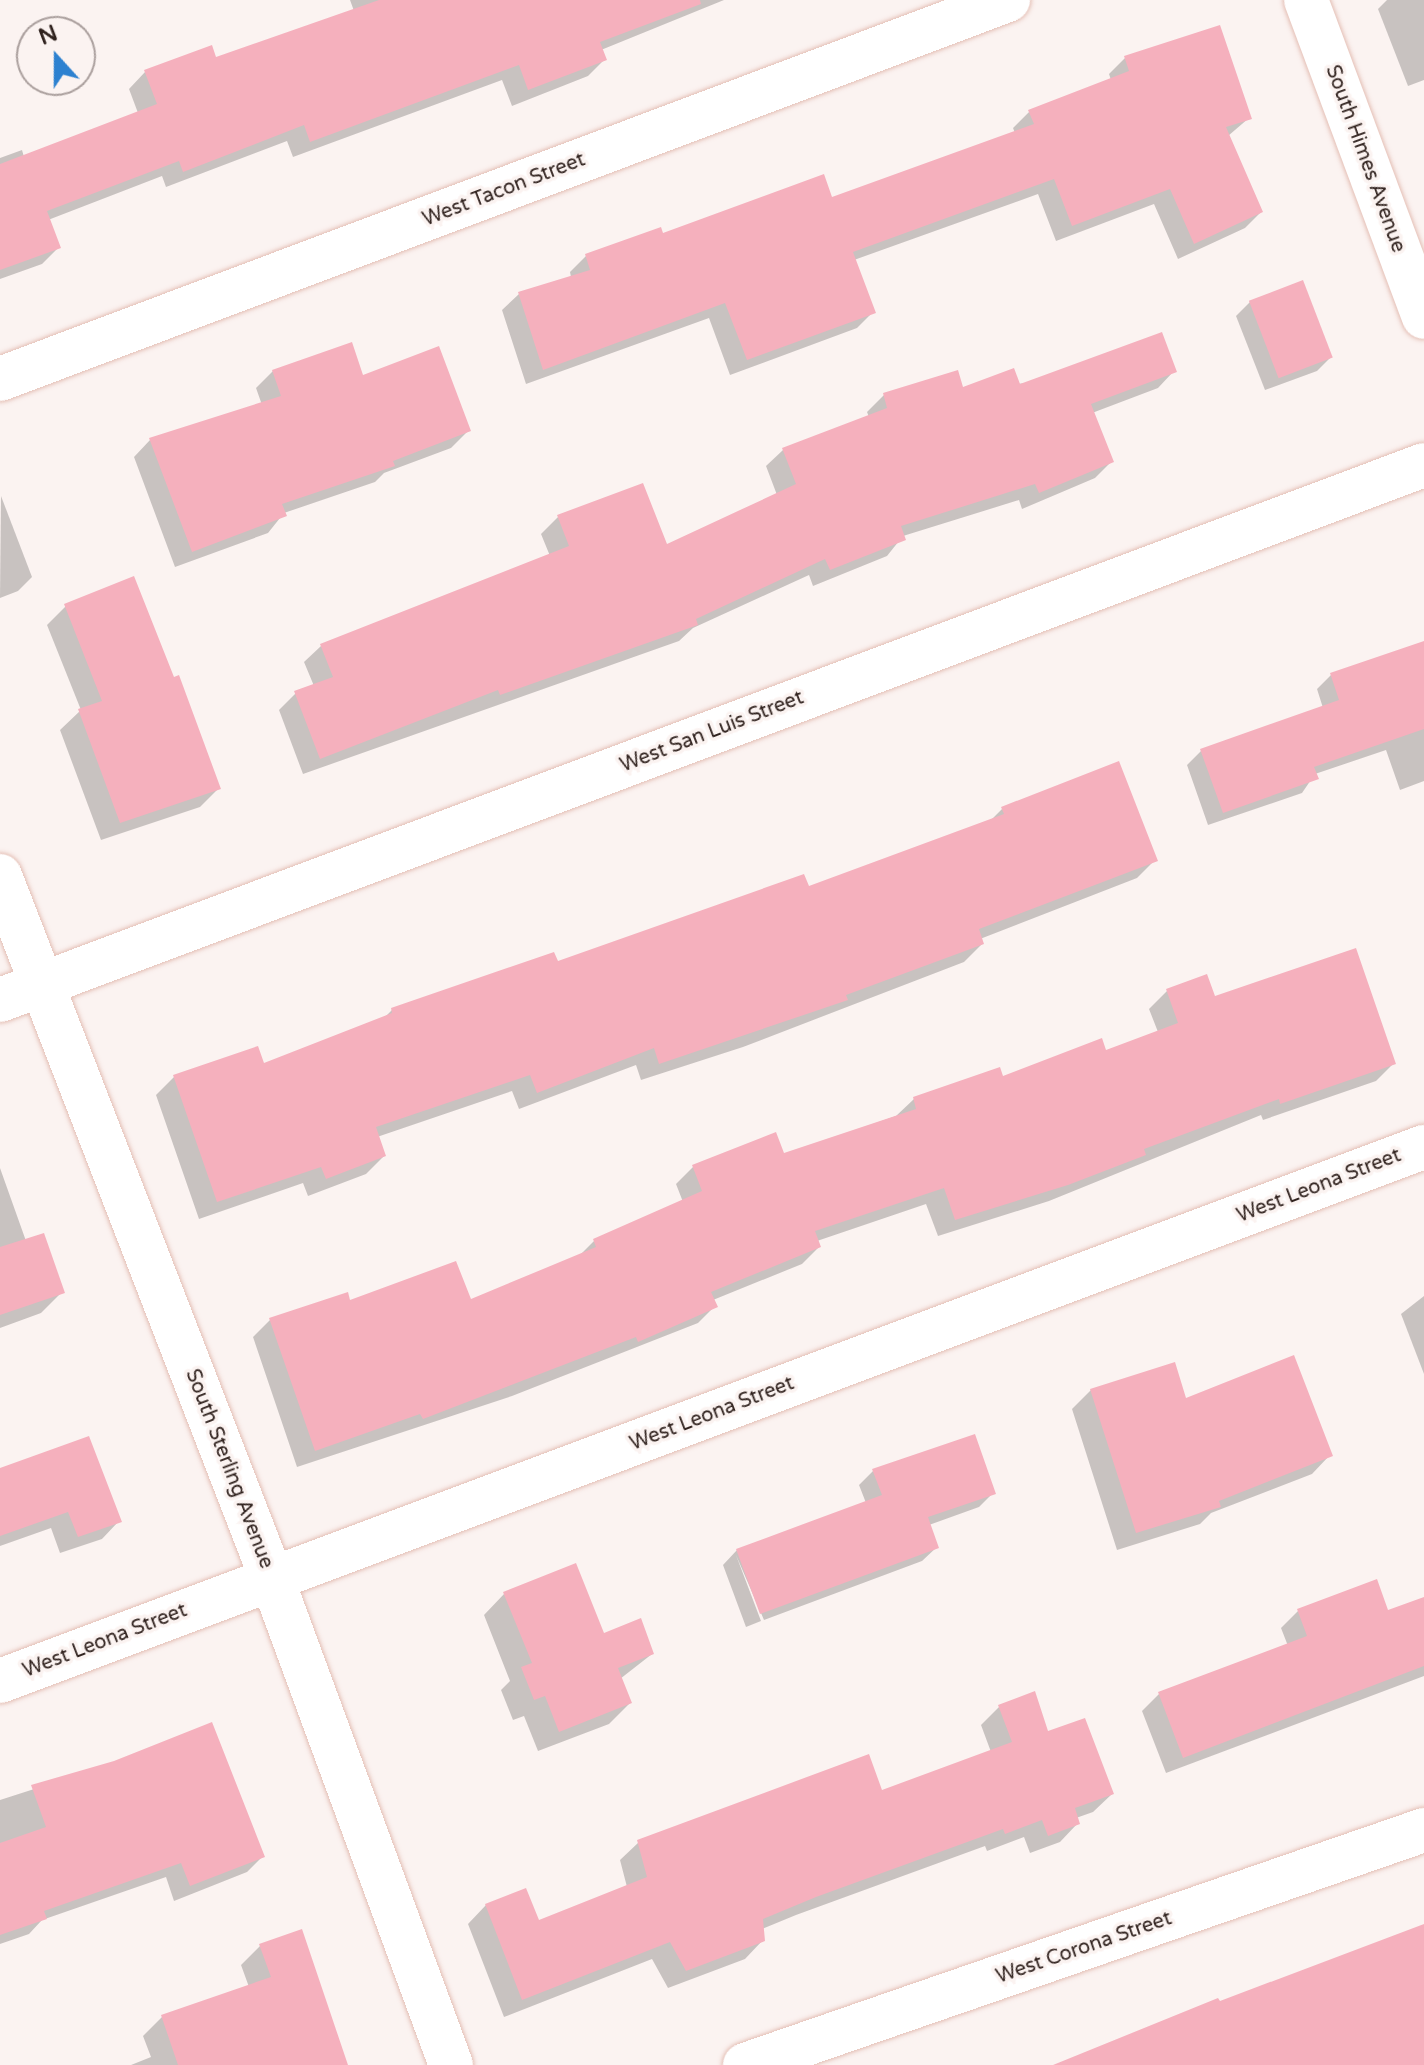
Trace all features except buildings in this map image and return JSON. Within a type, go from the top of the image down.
[{"type":"street","name":"West Tacon Street","points":[[0,379],[1008,0]]},
{"type":"street","name":"South Himes Avenue","points":[[1306,0],[1424,317]]},
{"type":"street","name":"West San Luis Street","points":[[0,1000],[1424,465]]},
{"type":"street","name":"South Sterling Avenue","points":[[0,876],[272,1579],[451,2065]]},
{"type":"street","name":"West Leona Street","points":[[0,1681],[1424,1147]]},
{"type":"street","name":"West Corona Street","points":[[745,2065],[1424,1830]]}]
